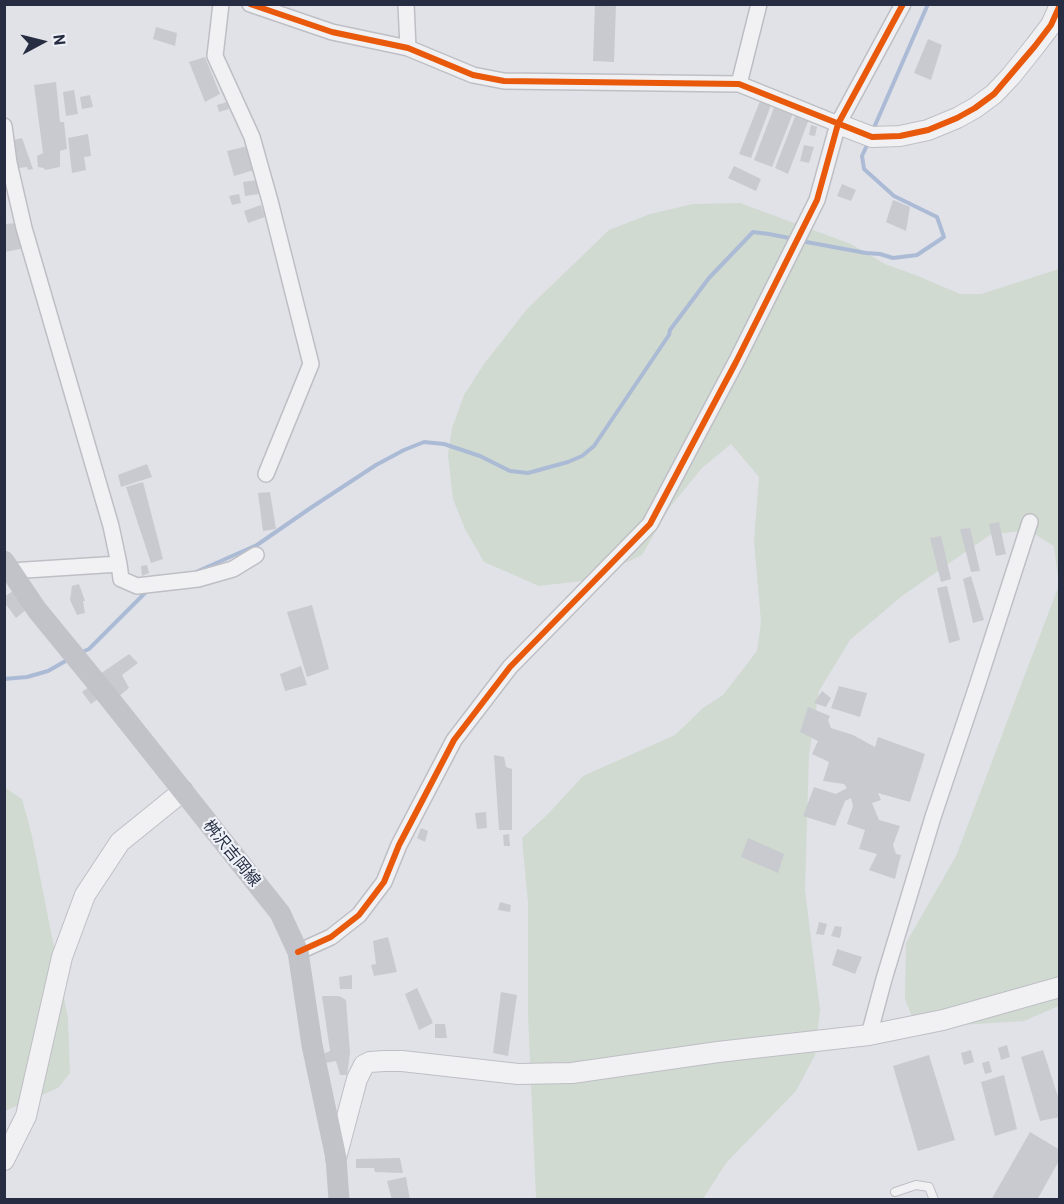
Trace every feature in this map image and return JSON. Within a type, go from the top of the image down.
[{"type":"main road","name":"桝沢吉岡線","points":[[7,566],[68,650],[110,698],[280,913],[298,952],[312,1045],[336,1158],[339,1200]]},
{"type":"street","points":[[221,4],[215,56],[252,137],[311,364],[266,474]]},
{"type":"street","points":[[250,4],[332,32],[408,48],[474,75],[504,81],[739,84],[867,135],[900,136],[928,130],[957,118],[994,94],[1051,25],[1059,5]]},
{"type":"street","points":[[406,4],[408,48]]},
{"type":"street","points":[[739,84],[759,4]]},
{"type":"street","points":[[298,952],[331,937],[359,915],[384,882],[399,845],[454,740],[510,667],[650,524],[736,362],[817,200],[838,123],[903,4]]},
{"type":"street","points":[[4,126],[9,163],[24,228],[111,526],[121,579],[137,586],[198,579],[233,569],[256,555]]},
{"type":"street","points":[[869,1035],[933,817],[1030,522]]},
{"type":"street","points":[[7,566],[119,564]]},
{"type":"street","points":[[4,1160],[26,1116],[62,957],[85,896],[120,842],[183,791]]},
{"type":"street","points":[[336,1158],[357,1079],[364,1065],[370,1062],[402,1061],[518,1074],[572,1073],[718,1052],[869,1035],[943,1020],[1059,987]]},
{"type":"lane","points":[[895,1192],[916,1185],[929,1187],[934,1200]]},
{"type":"shaded area","points":[[740,203],[851,244],[885,264],[960,294],[981,294],[1059,269],[1059,585],[1054,546],[1028,530],[990,535],[902,596],[850,640],[819,691],[809,755],[805,890],[820,1009],[815,1055],[796,1091],[726,1163],[703,1199],[536,1199],[528,1014],[528,904],[522,838],[583,776],[675,735],[703,708],[723,695],[757,651],[761,622],[754,541],[759,477],[731,444],[702,468],[670,507],[642,555],[590,580],[539,586],[484,562],[465,529],[453,499],[448,455],[452,428],[464,395],[484,364],[527,309],[609,230],[650,214],[693,204]]},
{"type":"shaded area","points":[[1059,585],[1059,1006],[1024,1021],[930,1027],[913,1019],[905,999],[906,943],[956,856]]},
{"type":"shaded area","points":[[4,787],[22,799],[32,836],[68,1018],[70,1073],[58,1088],[5,1111]]},
{"type":"building","points":[[595,4],[616,4],[614,62],[593,61]]},
{"type":"building","points":[[156,27],[177,33],[175,46],[153,39]]},
{"type":"building","points":[[928,39],[942,45],[931,80],[914,73]]},
{"type":"building","points":[[205,57],[220,94],[205,102],[189,62]]},
{"type":"building","points":[[56,82],[60,122],[64,122],[67,149],[60,151],[60,167],[45,170],[38,167],[37,156],[43,153],[34,85]]},
{"type":"building","points":[[74,90],[78,114],[66,116],[63,92]]},
{"type":"building","points":[[90,95],[93,107],[82,109],[80,97]]},
{"type":"building","points":[[760,101],[771,105],[751,158],[739,154]]},
{"type":"building","points":[[227,102],[229,109],[219,112],[217,105]]},
{"type":"building","points":[[775,105],[793,113],[772,167],[754,160]]},
{"type":"building","points":[[796,114],[809,119],[788,174],[775,168]]},
{"type":"building","points":[[811,125],[817,127],[815,136],[809,135]]},
{"type":"building","points":[[88,134],[91,156],[84,157],[86,170],[72,173],[68,138]]},
{"type":"building","points":[[22,138],[33,169],[19,168],[10,141]]},
{"type":"building","points":[[804,145],[814,147],[809,163],[800,161]]},
{"type":"building","points":[[248,146],[254,170],[234,176],[227,151]]},
{"type":"building","points":[[734,166],[761,179],[756,191],[728,178]]},
{"type":"building","points":[[257,180],[259,194],[245,196],[243,182]]},
{"type":"building","points":[[842,184],[856,190],[851,201],[837,196]]},
{"type":"building","points":[[239,194],[241,203],[232,205],[229,196]]},
{"type":"building","points":[[893,200],[910,207],[906,231],[886,222]]},
{"type":"building","points":[[261,205],[265,217],[248,223],[244,211]]},
{"type":"building","points":[[18,223],[25,248],[5,252],[4,224]]},
{"type":"building","points":[[147,464],[152,477],[121,487],[118,475]]},
{"type":"building","points":[[143,482],[163,559],[151,563],[126,487]]},
{"type":"building","points":[[270,492],[276,529],[263,531],[258,493]]},
{"type":"building","points":[[999,522],[1006,554],[996,556],[989,524]]},
{"type":"building","points":[[970,528],[980,571],[971,572],[960,529]]},
{"type":"building","points":[[941,536],[951,579],[941,582],[930,538]]},
{"type":"building","points":[[147,565],[149,573],[142,576],[141,566]]},
{"type":"building","points":[[971,576],[984,620],[973,623],[963,579]]},
{"type":"building","points":[[79,584],[85,601],[83,601],[85,613],[77,615],[70,600],[72,586]]},
{"type":"building","points":[[947,586],[960,640],[949,643],[937,588]]},
{"type":"building","points":[[13,591],[27,609],[16,618],[4,602],[4,597]]},
{"type":"building","points":[[312,605],[329,669],[307,677],[287,612]]},
{"type":"building","points":[[129,654],[138,663],[122,675],[129,688],[118,697],[100,674]]},
{"type":"building","points":[[301,666],[307,685],[285,691],[280,674]]},
{"type":"building","points":[[90,686],[99,698],[91,704],[82,692]]},
{"type":"building","points":[[839,686],[867,693],[860,717],[831,708]]},
{"type":"building","points":[[822,691],[831,698],[826,707],[814,703]]},
{"type":"building","points":[[808,707],[830,716],[828,720],[831,728],[853,735],[875,747],[878,737],[925,754],[910,802],[878,793],[881,800],[872,803],[879,820],[900,826],[893,845],[896,854],[901,855],[895,879],[869,870],[877,854],[859,849],[865,830],[847,824],[853,806],[851,798],[845,801],[835,826],[803,816],[814,787],[836,794],[847,788],[844,784],[823,781],[829,762],[812,754],[818,741],[800,732]]},
{"type":"building","points":[[494,755],[504,757],[506,767],[512,769],[512,830],[499,830]]},
{"type":"building","points":[[486,812],[487,828],[477,829],[475,813]]},
{"type":"building","points":[[421,828],[428,831],[425,842],[417,838]]},
{"type":"building","points":[[509,834],[510,846],[504,846],[503,835]]},
{"type":"building","points":[[748,838],[784,854],[778,873],[741,857]]},
{"type":"building","points":[[500,902],[511,905],[510,912],[498,910]]},
{"type":"building","points":[[819,922],[827,924],[824,935],[816,934]]},
{"type":"building","points":[[835,926],[842,927],[840,938],[831,936]]},
{"type":"building","points":[[388,937],[397,972],[374,976],[371,965],[376,964],[373,941]]},
{"type":"building","points":[[837,949],[862,957],[855,974],[832,965]]},
{"type":"building","points":[[352,975],[352,989],[340,989],[339,977]]},
{"type":"building","points":[[417,988],[433,1023],[419,1030],[405,994]]},
{"type":"building","points":[[501,992],[517,995],[508,1056],[493,1053]]},
{"type":"building","points":[[322,996],[339,996],[346,1000],[350,1053],[347,1075],[340,1075],[336,1061],[326,1063],[323,1054],[330,1051]]},
{"type":"building","points":[[435,1024],[445,1024],[447,1038],[435,1038]]},
{"type":"building","points":[[1007,1045],[1010,1057],[1001,1060],[998,1048]]},
{"type":"building","points":[[971,1050],[974,1062],[964,1065],[961,1053]]},
{"type":"building","points":[[1043,1050],[1060,1103],[1060,1117],[1040,1121],[1021,1057]]},
{"type":"building","points":[[929,1055],[955,1140],[918,1151],[893,1066]]},
{"type":"building","points":[[989,1061],[992,1072],[985,1074],[982,1063]]},
{"type":"building","points":[[1004,1075],[1017,1129],[995,1136],[981,1082]]},
{"type":"building","points":[[1030,1132],[1060,1150],[1060,1159],[1037,1200],[991,1200]]},
{"type":"building","points":[[400,1158],[403,1173],[375,1172],[374,1168],[356,1168],[356,1159]]},
{"type":"building","points":[[406,1177],[410,1200],[392,1200],[387,1181]]},
{"type":"waterway","points":[[873,130],[928,4]]},
{"type":"waterway","points":[[801,241],[893,258],[917,255],[944,237],[937,217],[894,196],[864,169],[862,156],[868,143]]},
{"type":"waterway","points":[[196,572],[257,545],[376,465],[424,442],[444,444],[480,456],[510,471],[528,473],[582,456],[594,446],[669,335],[670,330],[709,278],[753,232],[794,239]]},
{"type":"waterway","points":[[80,653],[89,649],[147,591]]},
{"type":"waterway","points":[[4,679],[27,677],[48,671],[69,659]]},
{"type":"cycle path","points":[[250,4],[332,32],[408,48],[473,75],[504,81],[739,84],[872,137],[900,136],[928,130],[975,108],[994,94],[1035,46],[1051,25],[1060,5]]},
{"type":"cycle path","points":[[298,952],[331,937],[359,915],[384,882],[399,845],[454,740],[510,667],[650,524],[736,362],[817,200],[838,124],[903,4]]}]
